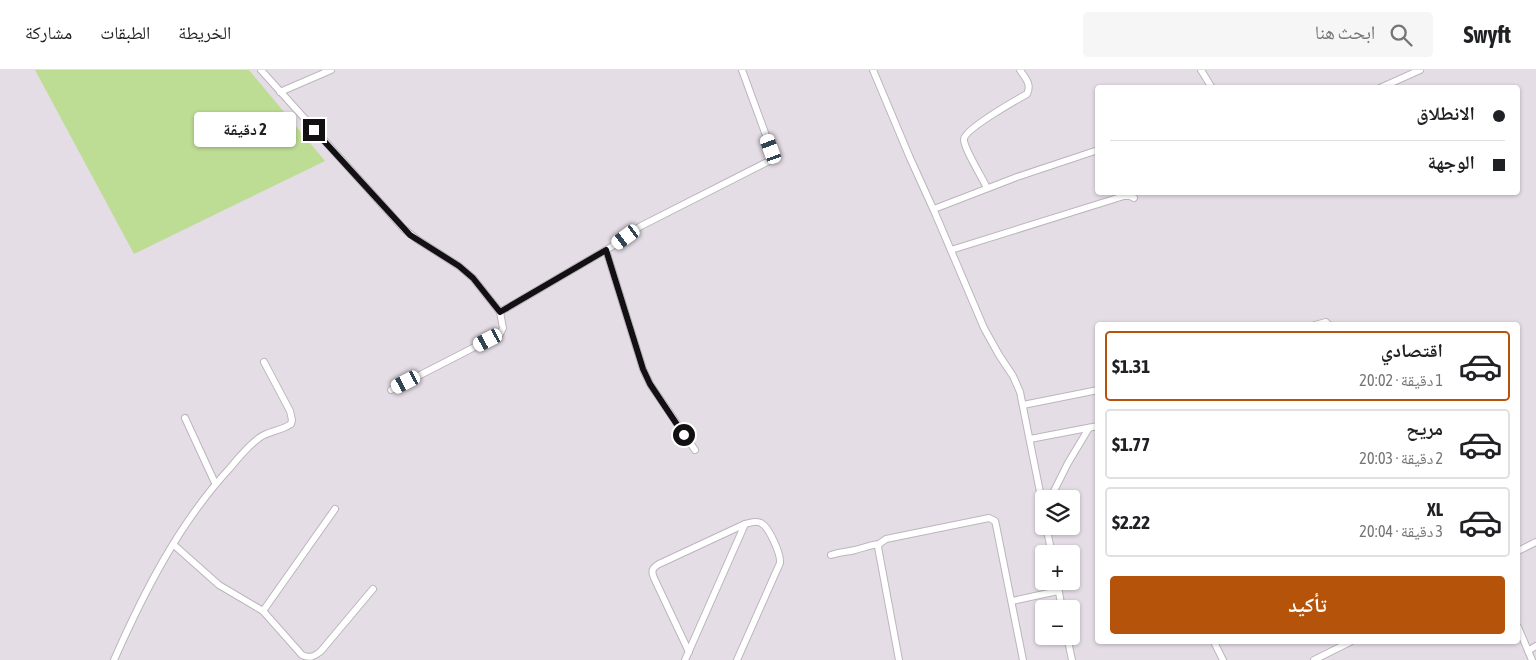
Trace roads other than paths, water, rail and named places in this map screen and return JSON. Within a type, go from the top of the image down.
[{"type":"street","points":[[261,70],[410,235],[459,266],[473,278],[500,312],[503,328],[500,334],[392,390]]},
{"type":"street","points":[[280,92],[330,70]]},
{"type":"street","points":[[500,312],[606,250],[641,226],[773,158],[742,70]]},
{"type":"street","points":[[873,70],[984,328],[1013,376],[1023,405],[1040,490]]},
{"type":"street","points":[[987,188],[966,146],[965,134],[1027,94],[1029,83],[1020,70]]},
{"type":"street","points":[[1201,70],[1210,85]]},
{"type":"street","points":[[1387,85],[1420,70]]},
{"type":"street","points":[[934,209],[1017,177],[1095,151]]},
{"type":"street","points":[[951,250],[1124,196],[1134,198]]},
{"type":"street","points":[[606,250],[643,369],[650,384],[694,450]]},
{"type":"street","points":[[114,660],[142,598],[188,521],[215,484],[263,435],[280,430],[291,424],[290,411],[264,362]]},
{"type":"street","points":[[1023,405],[1095,391]]},
{"type":"street","points":[[185,418],[215,484]]},
{"type":"street","points":[[1030,439],[1095,427]]},
{"type":"street","points":[[1054,490],[1089,428]]},
{"type":"street","points":[[263,611],[335,509]]},
{"type":"street","points":[[831,555],[879,544],[886,539],[989,518],[993,519],[996,525],[1012,600],[1023,660]]},
{"type":"street","points":[[689,652],[654,578],[653,569],[659,564],[745,524],[758,522],[766,527],[780,559],[779,568],[737,660]]},
{"type":"street","points":[[685,660],[745,524]]},
{"type":"street","points":[[1520,550],[1536,542]]},
{"type":"street","points":[[879,544],[878,548],[899,660]]},
{"type":"street","points":[[174,545],[219,585],[263,611],[302,655],[306,657],[312,657],[321,651],[373,589]]},
{"type":"street","points":[[1012,600],[1058,591],[1060,600]]},
{"type":"street","points":[[1520,632],[1532,660]]},
{"type":"street","points":[[1215,644],[1223,660]]},
{"type":"street","points":[[1314,660],[1346,644]]},
{"type":"street","points":[[1069,645],[1072,660]]},
{"type":"street","points":[[1528,651],[1536,646]]}]
